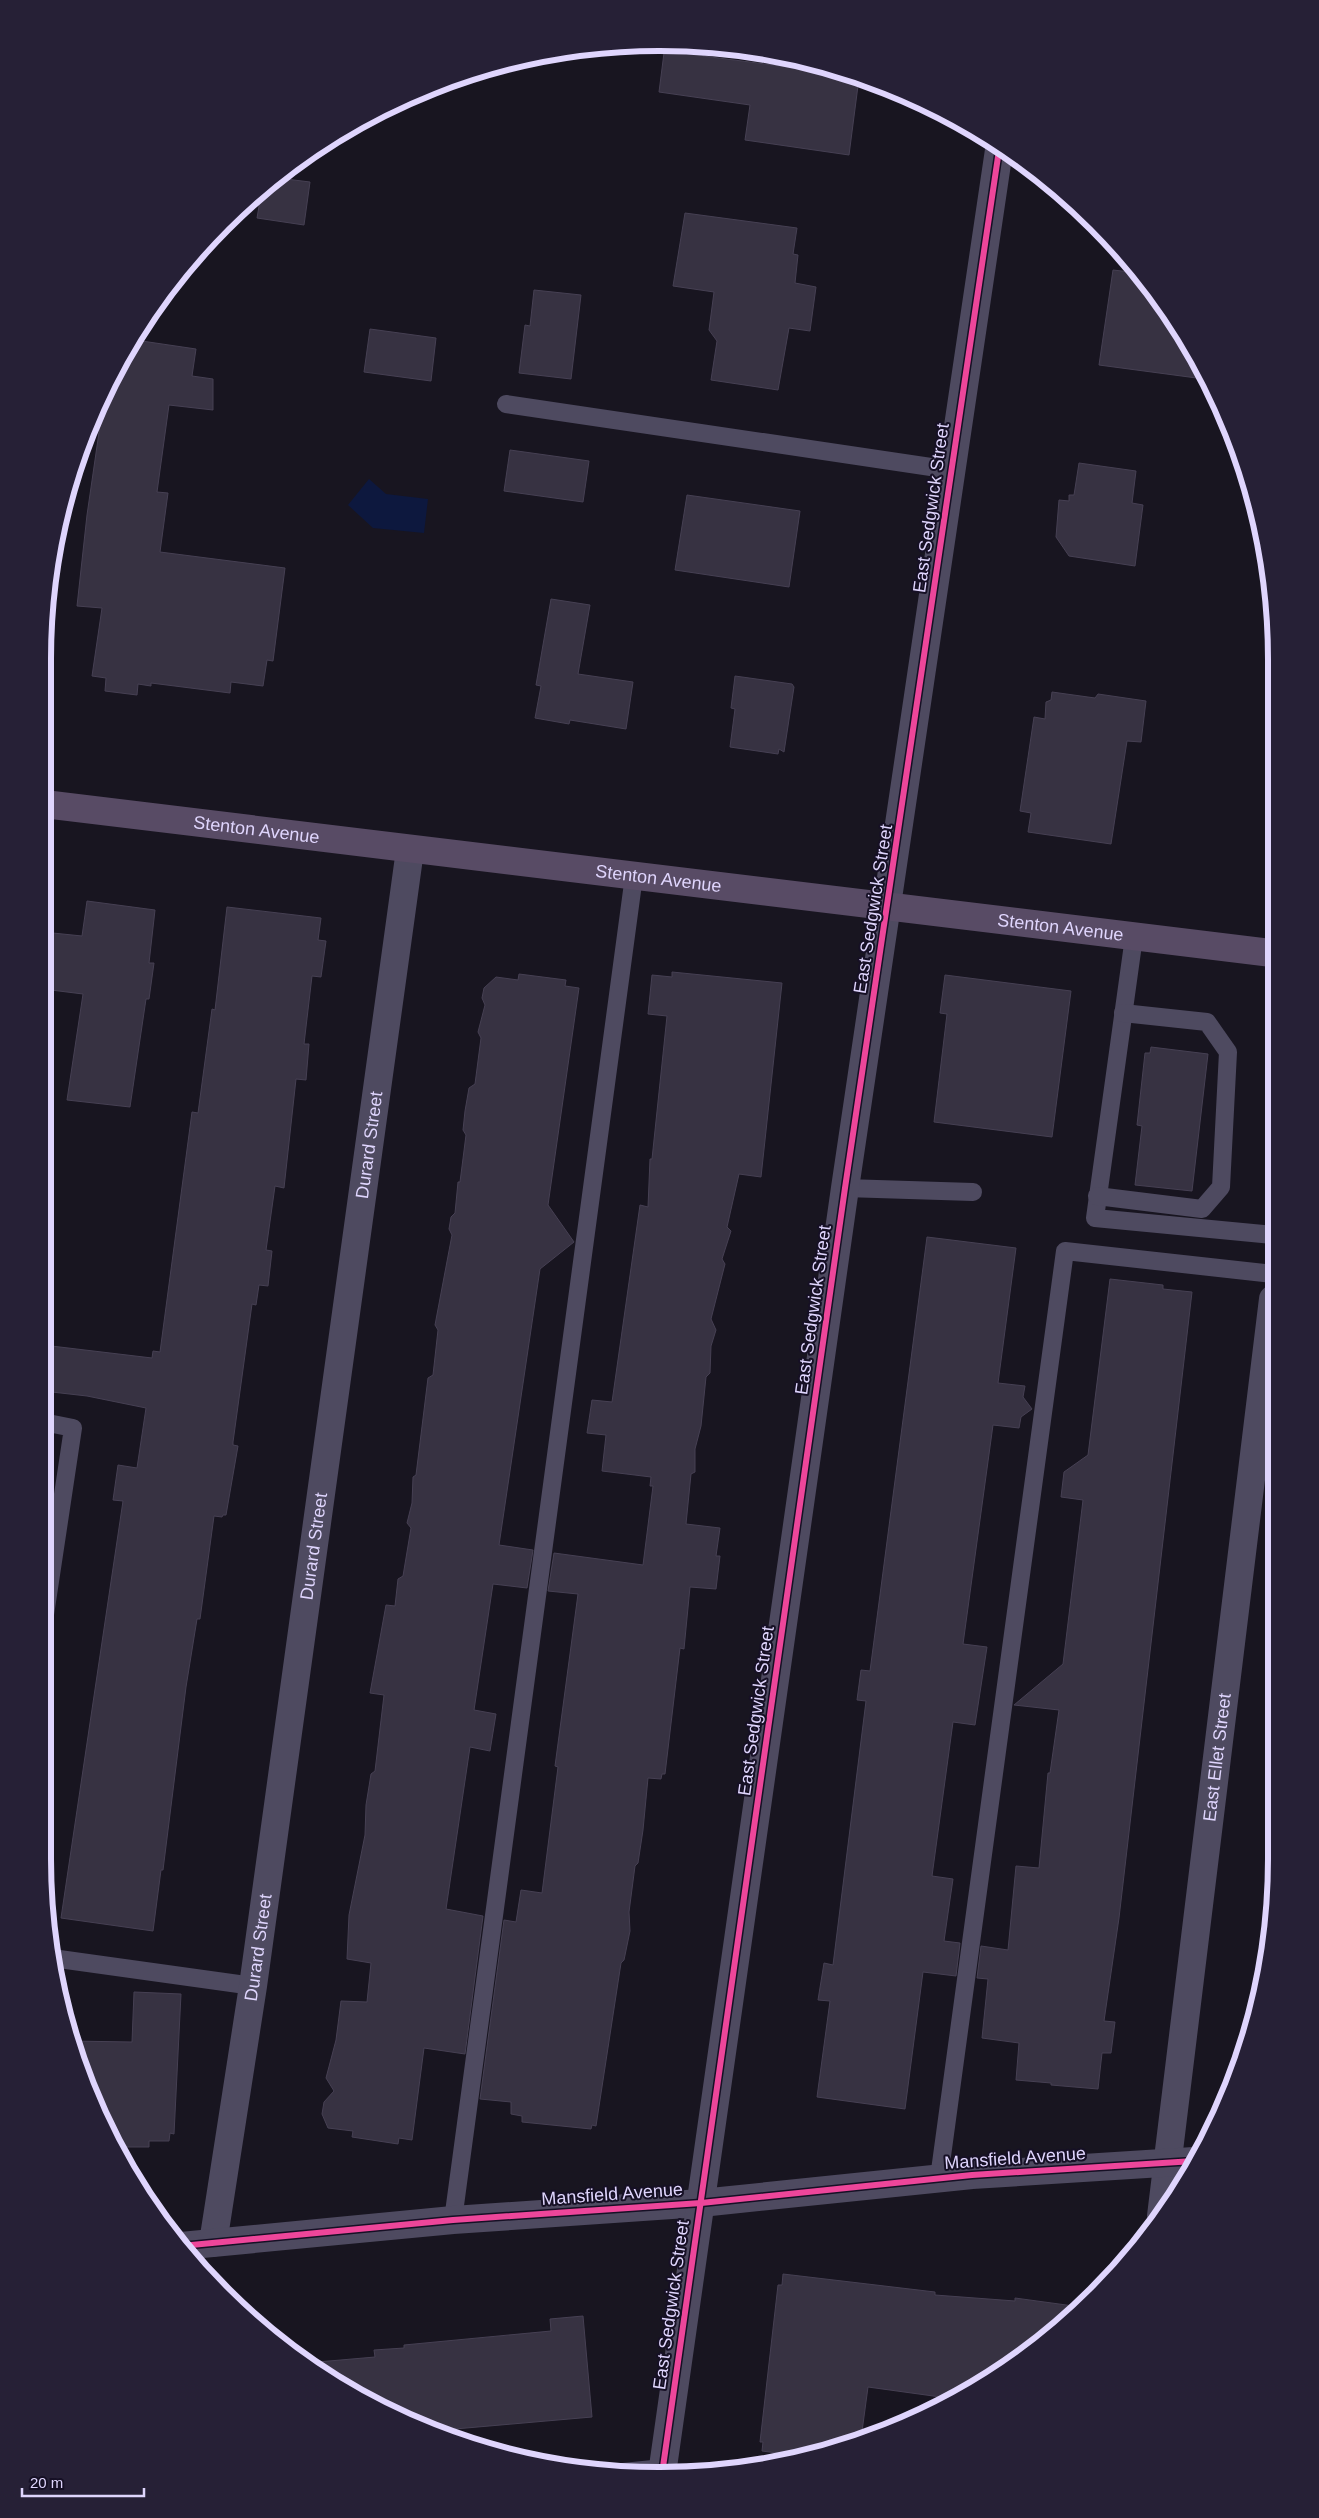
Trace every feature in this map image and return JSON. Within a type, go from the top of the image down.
[{"type":"main road","name":"Stenton Avenue","points":[[51,805],[1268,954]]},
{"type":"street","name":"East Sedgwick Street","points":[[663,2467],[846,1188],[997,154]]},
{"type":"street","name":"Durard Street","points":[[213,2243],[253,1986],[410,850]]},
{"type":"street","name":"East Ellet Street","points":[[1162,2200],[1268,1340]]},
{"type":"street","name":"Mansfield Avenue","points":[[190,2245],[452,2220],[701,2203],[939,2178],[1187,2162]]},
{"type":"lane","points":[[506,404],[951,470]]},
{"type":"lane","points":[[452,2220],[634,876]]},
{"type":"lane","points":[[1134,937],[1095,1218],[1268,1235]]},
{"type":"lane","points":[[1097,1196],[1202,1209],[1221,1187],[1228,1052],[1207,1022],[1123,1013]]},
{"type":"lane","points":[[846,1188],[973,1192]]},
{"type":"lane","points":[[939,2178],[1065,1251],[1268,1273]]},
{"type":"lane","points":[[51,1424],[73,1428],[51,1575]]},
{"type":"lane","points":[[60,1959],[253,1986]]},
{"type":"water","points":[[369,479],[386,494],[428,499],[424,533],[373,528],[348,505]]},
{"type":"building","points":[[664,51],[703,53],[703,56],[805,69],[855,84],[858,85],[849,155],[745,140],[750,105],[659,92]]},
{"type":"building","points":[[286,179],[310,182],[304,225],[257,218],[260,200]]},
{"type":"building","points":[[685,213],[797,228],[793,254],[798,255],[795,283],[816,287],[810,331],[789,328],[778,390],[711,380],[717,341],[709,330],[714,292],[673,286]]},
{"type":"building","points":[[1113,270],[1128,272],[1165,322],[1199,378],[1099,365]]},
{"type":"building","points":[[534,290],[581,295],[571,379],[519,373],[525,325],[530,326]]},
{"type":"building","points":[[370,329],[436,338],[431,381],[364,372]]},
{"type":"building","points":[[142,341],[196,349],[192,376],[213,379],[213,410],[169,405],[157,492],[168,493],[160,552],[285,568],[273,661],[267,660],[263,686],[231,682],[230,693],[151,683],[151,686],[138,684],[137,695],[105,691],[106,678],[92,676],[102,608],[77,606],[87,515],[101,421],[114,390]]},
{"type":"building","points":[[510,450],[589,461],[583,502],[504,491]]},
{"type":"building","points":[[1079,463],[1136,471],[1132,503],[1143,505],[1135,566],[1069,556],[1056,537],[1059,500],[1069,501],[1069,495],[1074,495]]},
{"type":"building","points":[[687,495],[800,511],[789,587],[675,570]]},
{"type":"building","points":[[551,599],[590,605],[578,674],[633,682],[626,729],[570,720],[569,724],[535,718],[541,686],[536,685]]},
{"type":"building","points":[[735,676],[792,684],[794,687],[784,752],[779,749],[778,754],[730,747],[735,709],[731,708]]},
{"type":"building","points":[[1052,692],[1095,698],[1098,694],[1146,701],[1141,742],[1127,741],[1111,844],[1028,832],[1031,813],[1020,811],[1034,717],[1045,719],[1046,702],[1051,700]]},
{"type":"building","points":[[87,901],[155,910],[149,963],[154,963],[149,999],[146,999],[130,1107],[67,1100],[83,994],[51,990],[51,933],[82,936]]},
{"type":"building","points":[[227,907],[321,918],[318,940],[326,941],[321,977],[312,976],[304,1044],[309,1044],[306,1080],[296,1079],[284,1188],[275,1186],[266,1250],[272,1251],[268,1286],[259,1285],[256,1305],[252,1304],[233,1442],[233,1445],[238,1446],[226,1515],[222,1517],[214,1516],[200,1619],[197,1619],[186,1687],[163,1870],[161,1870],[153,1931],[61,1918],[123,1501],[113,1500],[118,1465],[137,1468],[146,1408],[87,1396],[51,1392],[51,1346],[152,1358],[153,1351],[160,1352],[192,1112],[198,1113],[212,1009],[215,1010]]},
{"type":"building","points":[[672,972],[782,983],[761,1177],[739,1174],[727,1227],[731,1231],[722,1259],[725,1264],[711,1319],[716,1330],[711,1346],[710,1373],[706,1377],[701,1426],[695,1449],[695,1472],[691,1474],[686,1524],[720,1528],[716,1556],[720,1556],[716,1589],[690,1587],[684,1649],[680,1648],[665,1774],[662,1774],[661,1779],[648,1778],[643,1830],[638,1863],[635,1866],[629,1912],[630,1931],[624,1960],[621,1963],[596,2126],[592,2125],[591,2129],[522,2122],[522,2116],[511,2114],[511,2102],[480,2099],[504,1920],[516,1922],[521,1890],[542,1893],[558,1767],[555,1766],[578,1594],[548,1591],[554,1553],[643,1565],[653,1486],[650,1486],[651,1477],[602,1471],[606,1435],[587,1433],[592,1400],[612,1402],[640,1205],[648,1207],[650,1159],[652,1159],[667,1016],[648,1014],[652,975],[672,977]]},
{"type":"building","points":[[519,974],[566,980],[565,986],[579,988],[548,1205],[574,1242],[540,1269],[499,1545],[533,1550],[527,1588],[493,1584],[474,1710],[496,1714],[490,1751],[470,1747],[446,1909],[483,1916],[465,2054],[424,2048],[412,2140],[399,2138],[398,2144],[352,2137],[353,2131],[328,2128],[322,2114],[324,2102],[334,2091],[326,2078],[336,2040],[341,2001],[367,2002],[371,1963],[347,1959],[349,1915],[365,1835],[366,1805],[371,1774],[375,1771],[384,1695],[370,1693],[386,1605],[395,1606],[398,1579],[403,1576],[411,1528],[407,1523],[412,1503],[413,1477],[416,1475],[428,1378],[433,1375],[438,1330],[435,1325],[452,1235],[449,1229],[451,1217],[455,1213],[458,1182],[460,1182],[466,1135],[463,1130],[465,1111],[469,1088],[475,1084],[481,1038],[478,1032],[485,1005],[482,998],[484,988],[496,977],[518,980]]},
{"type":"building","points":[[945,975],[1071,991],[1052,1137],[934,1122],[947,1014],[940,1013]]},
{"type":"building","points":[[1151,1047],[1208,1054],[1192,1191],[1135,1185],[1142,1126],[1137,1125],[1145,1053],[1150,1053]]},
{"type":"building","points":[[927,1237],[1016,1248],[998,1383],[1025,1386],[1023,1397],[1032,1409],[1021,1417],[1019,1428],[993,1425],[963,1644],[987,1647],[975,1725],[953,1722],[932,1876],[953,1879],[944,1941],[960,1943],[956,1976],[923,1972],[905,2109],[817,2097],[830,2001],[818,2000],[824,1963],[833,1965],[866,1701],[857,1700],[861,1670],[870,1671]]},
{"type":"building","points":[[1110,1279],[1163,1285],[1163,1289],[1192,1292],[1119,1918],[1104,2021],[1115,2022],[1111,2053],[1102,2053],[1098,2089],[1016,2080],[1019,2043],[982,2038],[988,1979],[977,1978],[981,1946],[1008,1950],[1016,1866],[1039,1868],[1048,1773],[1050,1773],[1059,1710],[1014,1705],[1063,1664],[1083,1500],[1061,1497],[1064,1472],[1088,1455]]},
{"type":"building","points":[[134,1992],[181,1994],[174,2134],[170,2133],[169,2141],[149,2141],[149,2147],[124,2147],[98,2091],[80,2041],[132,2042]]},
{"type":"building","points":[[783,2274],[935,2292],[935,2295],[1015,2301],[1015,2298],[1072,2306],[1030,2341],[964,2385],[942,2397],[868,2387],[862,2431],[817,2446],[783,2454],[762,2451],[763,2442],[760,2442],[778,2285],[782,2285]]},
{"type":"building","points":[[583,2316],[592,2417],[452,2429],[390,2404],[355,2385],[319,2362],[375,2357],[374,2350],[404,2348],[404,2345],[551,2331],[550,2319]]},
{"type":"cycle path","points":[[663,2467],[845,1188],[998,155]]},
{"type":"cycle path","points":[[190,2245],[453,2220],[701,2203],[972,2175],[1187,2161]]}]
